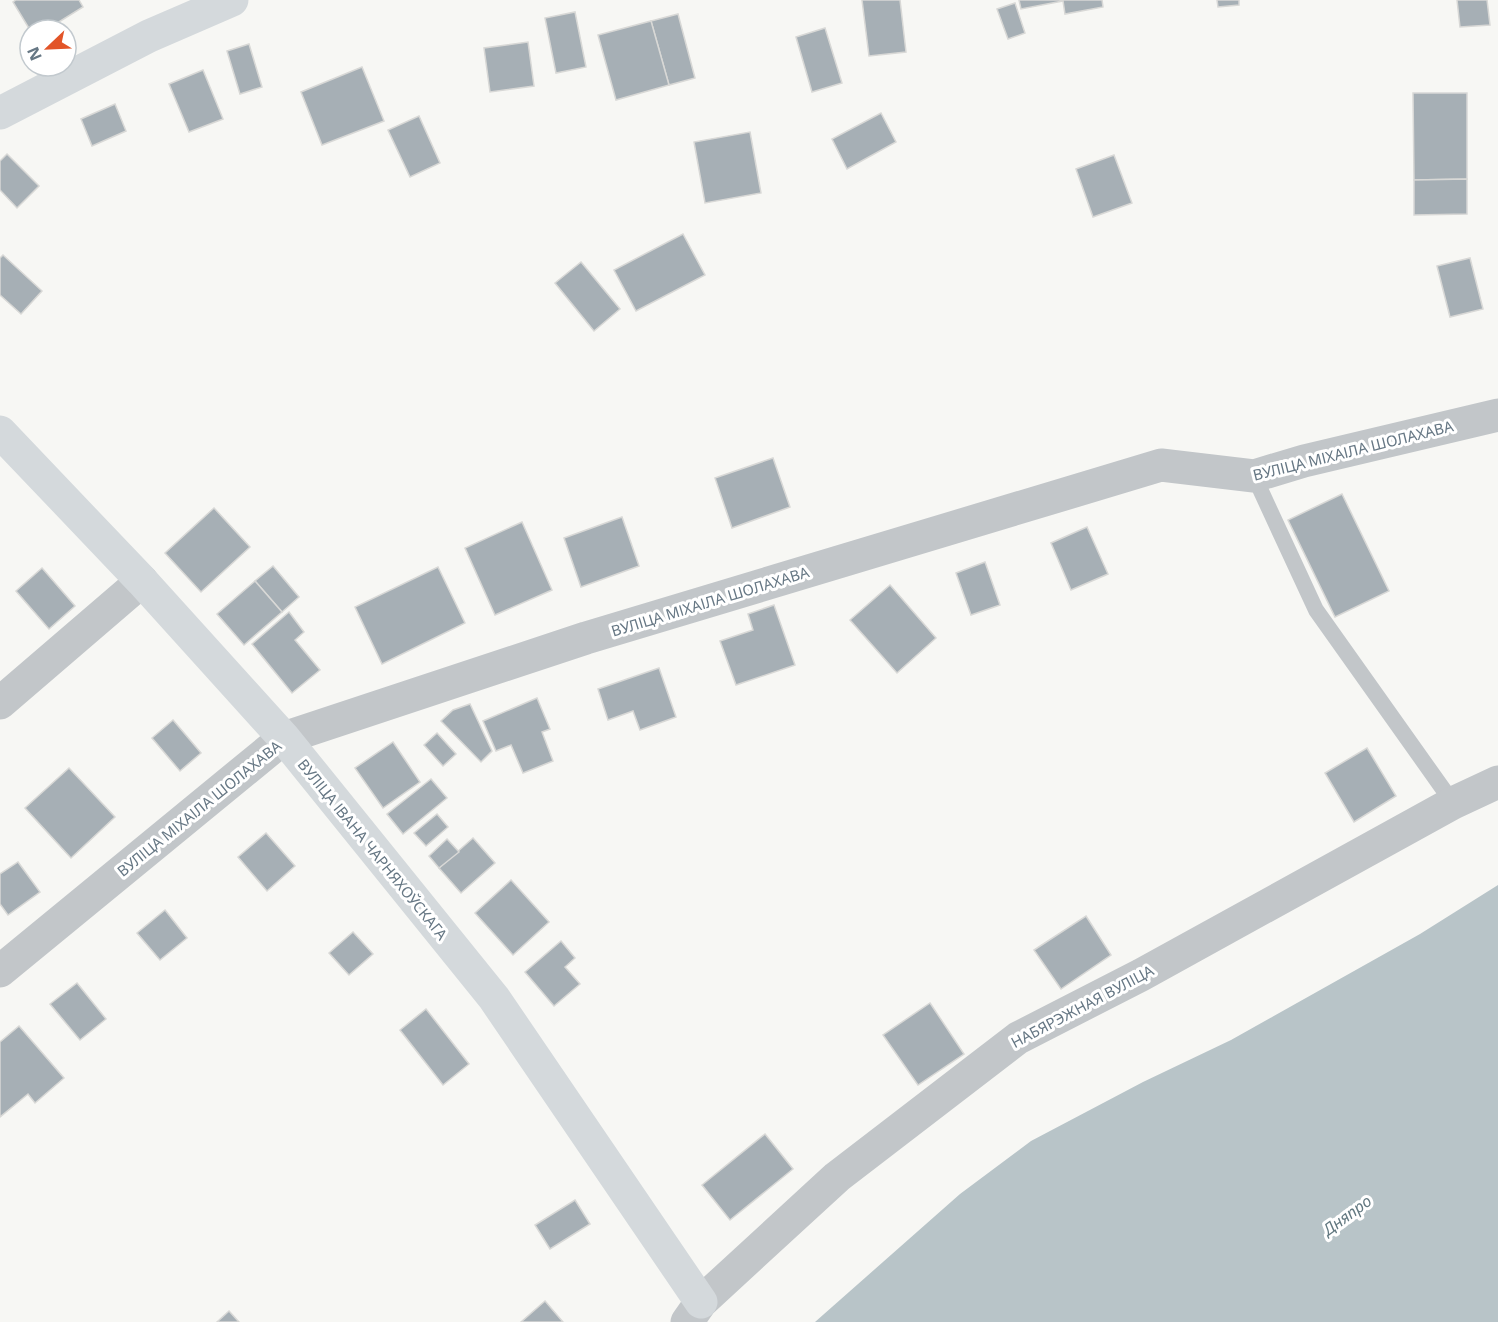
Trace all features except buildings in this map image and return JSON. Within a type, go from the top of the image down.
[{"type":"street","points":[[0,113],[149,36],[232,0]]},
{"type":"street","name":"ВУЛІЦА МІХАІЛА ШОЛАХАВА","points":[[0,972],[284,738],[586,638],[1161,465],[1254,477],[1304,460],[1498,415]]},
{"type":"street","name":"ВУЛІЦА ІВАНА ЧАРНЯХОЎСКАГА","points":[[0,432],[142,581],[284,738],[494,998],[694,1312]]},
{"type":"street","points":[[0,703],[142,581]]},
{"type":"street","name":"НАБЯРЭЖНАЯ ВУЛІЦА","points":[[694,1312],[837,1177],[1018,1038],[1141,975],[1453,803],[1498,782]]},
{"type":"lane","points":[[1254,477],[1316,610],[1453,803]]},
{"type":"water","name":"Дняпро","points":[[1498,885],[1498,1322],[815,1322],[960,1194],[1031,1141],[1143,1082],[1231,1040],[1420,934]]}]
